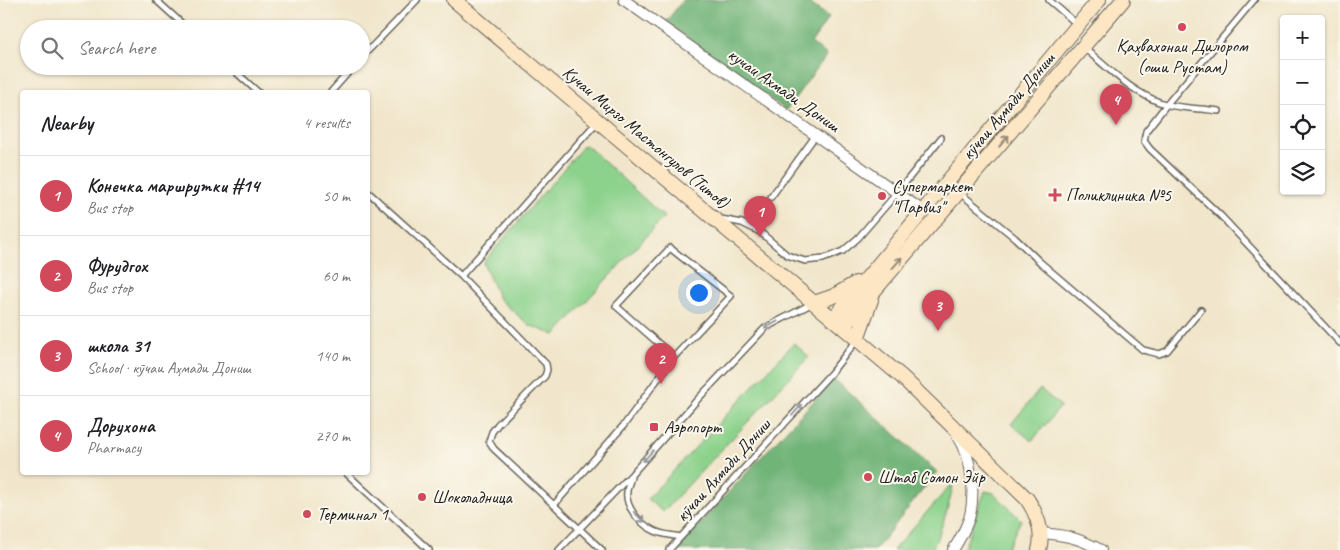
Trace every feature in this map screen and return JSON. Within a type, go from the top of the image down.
[{"type":"street","name":"Кучаи Мирзо Мастонгулов (Титов)","points":[[454,0],[902,377],[1026,499],[1037,518],[1041,533]]},
{"type":"street","name":"кучаи Ахмади Дониш","points":[[625,0],[923,211]]},
{"type":"street","points":[[838,323],[869,274],[1099,0]]},
{"type":"street","name":"кӯчаи Аҳмади Дониш","points":[[838,323],[879,284],[1123,0]]},
{"type":"street","points":[[814,303],[844,291],[869,274]]},
{"type":"street","points":[[857,339],[869,302],[879,284]]},
{"type":"street","points":[[946,420],[960,439],[968,460],[972,486],[969,518],[953,550]]},
{"type":"street","points":[[1039,550],[1041,533],[1066,535],[1085,541],[1101,550]]},
{"type":"lane","points":[[156,0],[178,20]]},
{"type":"lane","points":[[370,49],[417,0]]},
{"type":"lane","points":[[1049,0],[1078,25]]},
{"type":"lane","points":[[1254,0],[1167,104],[1146,131],[1144,141],[1150,149],[1221,216],[1340,344]]},
{"type":"lane","points":[[1083,47],[1145,96],[1167,104],[1218,110]]},
{"type":"lane","points":[[239,75],[256,90]]},
{"type":"lane","points":[[333,90],[346,75]]},
{"type":"lane","points":[[461,276],[597,121]]},
{"type":"lane","points":[[771,197],[816,135]]},
{"type":"lane","points":[[713,218],[742,223],[760,232],[787,255],[805,261],[823,259],[843,251],[858,238],[941,138]]},
{"type":"lane","points":[[960,192],[1143,350],[1160,354],[1167,350],[1201,310]]},
{"type":"lane","points":[[370,194],[461,276],[546,364],[545,376],[498,424],[492,432],[489,441],[494,449],[602,550]]},
{"type":"lane","points":[[554,505],[624,425],[674,357],[731,296],[670,248],[616,306],[674,357]]},
{"type":"lane","name":"кӯчаи Ахмади Дониш","points":[[814,303],[765,328],[697,400],[632,474],[626,493],[628,506],[651,529],[681,537],[831,373],[857,339]]},
{"type":"lane","points":[[559,550],[632,474]]},
{"type":"lane","points":[[348,475],[429,550]]},
{"type":"lane","points":[[669,550],[681,537]]},
{"type":"green space","points":[[683,0],[805,0],[829,17],[811,43],[827,55],[786,110],[666,22]]},
{"type":"green space","points":[[585,144],[664,217],[555,335],[529,325],[499,299],[483,263]]},
{"type":"green space","points":[[794,343],[809,357],[663,512],[647,499]]},
{"type":"green space","points":[[834,379],[937,472],[875,550],[675,550]]},
{"type":"green space","points":[[1040,389],[1061,406],[1032,441],[1011,424]]},
{"type":"green space","points":[[950,486],[953,486],[947,510],[932,550],[893,550]]},
{"type":"green space","points":[[985,491],[994,493],[1021,520],[1006,550],[962,550],[965,546]]},
{"type":"place","name":"Қаҳвахонаи Дилором (оши Рустам)","points":[[1182,27]]},
{"type":"place","name":"Дорухона","points":[[1116,125]]},
{"type":"place","name":"Поликлиника №5","points":[[1055,195]]},
{"type":"place","name":"Супермаркет \"Парвиз\"","points":[[882,196]]},
{"type":"place","name":"Конечка маршрутки #14","points":[[760,237]]},
{"type":"place","name":"школа 31","points":[[938,331]]},
{"type":"place","name":"Фурудгох","points":[[661,384]]},
{"type":"place","name":"Аэропорт","points":[[654,427]]},
{"type":"place","name":"Штаб Сомон Эйр","points":[[868,477]]},
{"type":"place","name":"Шоколадница","points":[[422,497]]},
{"type":"place","name":"Терминал 1","points":[[307,514]]}]
